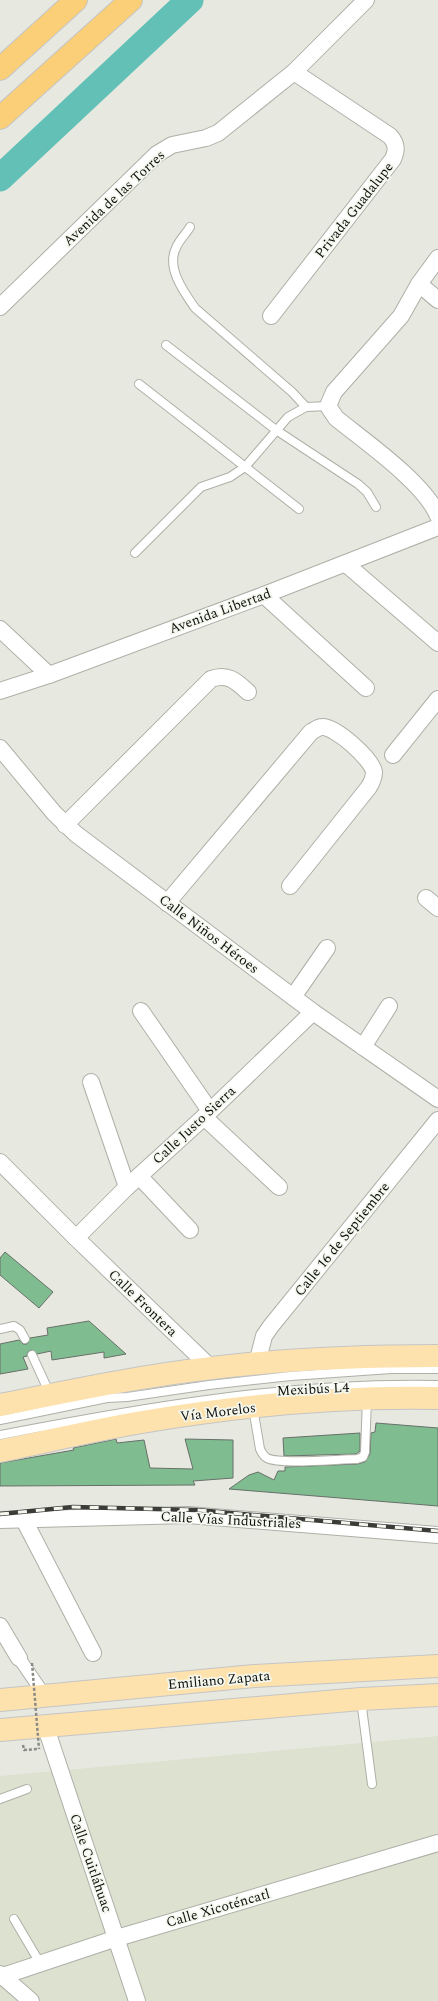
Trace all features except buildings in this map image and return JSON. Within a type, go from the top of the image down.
[{"type":"highway","points":[[0,69],[76,0]]},
{"type":"highway","points":[[0,118],[131,0]]},
{"type":"main road","points":[[0,1404],[140,1378],[210,1368],[325,1358],[438,1356]]},
{"type":"main road","name":"Vía Morelos","points":[[0,1451],[148,1421],[253,1407],[321,1401],[438,1398]]},
{"type":"main road","name":"Emiliano Zapata","points":[[0,1700],[254,1676],[438,1666]]},
{"type":"main road","points":[[0,1730],[361,1699],[438,1695]]},
{"type":"street","name":"Avenida de las Torres","points":[[0,307],[157,154],[172,145],[206,138],[218,133],[294,72],[366,0]]},
{"type":"street","name":"Privada Guadalupe","points":[[271,316],[393,159],[397,147],[390,136],[294,72]]},
{"type":"street","points":[[438,258],[419,284],[401,316],[334,392],[328,406],[336,418],[417,486],[429,499],[438,516]]},
{"type":"street","points":[[419,284],[438,300]]},
{"type":"street","name":"Avenida Libertad","points":[[0,691],[49,675],[264,595],[438,527]]},
{"type":"street","points":[[346,564],[438,643]]},
{"type":"street","points":[[264,595],[366,688]]},
{"type":"street","points":[[0,629],[49,675]]},
{"type":"street","points":[[65,825],[212,679],[227,676],[248,692]]},
{"type":"street","points":[[393,755],[438,699]]},
{"type":"street","points":[[167,903],[311,732],[316,728],[327,727],[335,731],[366,757],[374,772],[373,780],[370,787],[290,886]]},
{"type":"street","name":"Calle Niños Héroes","points":[[0,748],[65,825],[313,1012],[438,1099]]},
{"type":"street","points":[[293,997],[327,948]]},
{"type":"street","points":[[363,1047],[389,1006]]},
{"type":"street","points":[[141,1011],[207,1114],[279,1187]]},
{"type":"street","name":"Calle Justo Sierra","points":[[76,1238],[313,1012]]},
{"type":"street","points":[[91,1082],[133,1182],[190,1230]]},
{"type":"street","name":"Calle 16 de Septiembre","points":[[257,1363],[264,1336],[271,1326],[438,1120]]},
{"type":"street","name":"Calle Frontera","points":[[0,1162],[210,1368]]},
{"type":"street","name":"Calle Vías Industriales","points":[[0,1520],[188,1514],[438,1535]]},
{"type":"street","points":[[24,1520],[93,1653]]},
{"type":"street","points":[[0,1626],[26,1660],[45,1696]]},
{"type":"street","name":"Calle Cuitláhuac","points":[[45,1725],[138,2001]]},
{"type":"street","name":"Calle Xicoténcatl","points":[[1,1976],[117,1938],[438,1844]]},
{"type":"street","points":[[1,1976],[31,2001]]},
{"type":"lane","points":[[190,227],[175,248],[174,260],[176,274],[183,290],[195,308],[288,388],[306,407]]},
{"type":"lane","points":[[166,345],[276,430],[358,484],[367,492],[376,507]]},
{"type":"lane","points":[[139,384],[299,509]]},
{"type":"lane","points":[[135,553],[201,487],[230,477],[245,467],[288,417],[306,407],[328,406]]},
{"type":"lane","points":[[0,1329],[14,1326],[20,1330],[25,1339]]},
{"type":"lane","points":[[32,1355],[51,1395]]},
{"type":"lane","name":"Mexibús L4","points":[[0,1420],[107,1398],[127,1397],[209,1385],[291,1376],[391,1369],[438,1369]]},
{"type":"lane","name":"Mexibús L4","points":[[0,1435],[151,1407],[270,1391],[392,1384],[438,1385]]},
{"type":"lane","points":[[253,1407],[260,1448],[262,1454],[267,1458],[282,1461],[357,1459],[363,1457],[365,1452],[367,1399]]},
{"type":"lane","points":[[361,1699],[372,1784]]},
{"type":"lane","points":[[0,1799],[27,1789]]},
{"type":"lane","points":[[14,1919],[40,1963]]},
{"type":"path","points":[[24,1750],[39,1749],[26,1660]]},
{"type":"shaded area","points":[[438,1736],[438,2001],[0,2001],[0,1776]]},
{"type":"waterway","points":[[0,178],[190,0]]},
{"type":"railway","points":[[0,1514],[73,1507],[197,1510],[438,1531]]}]
